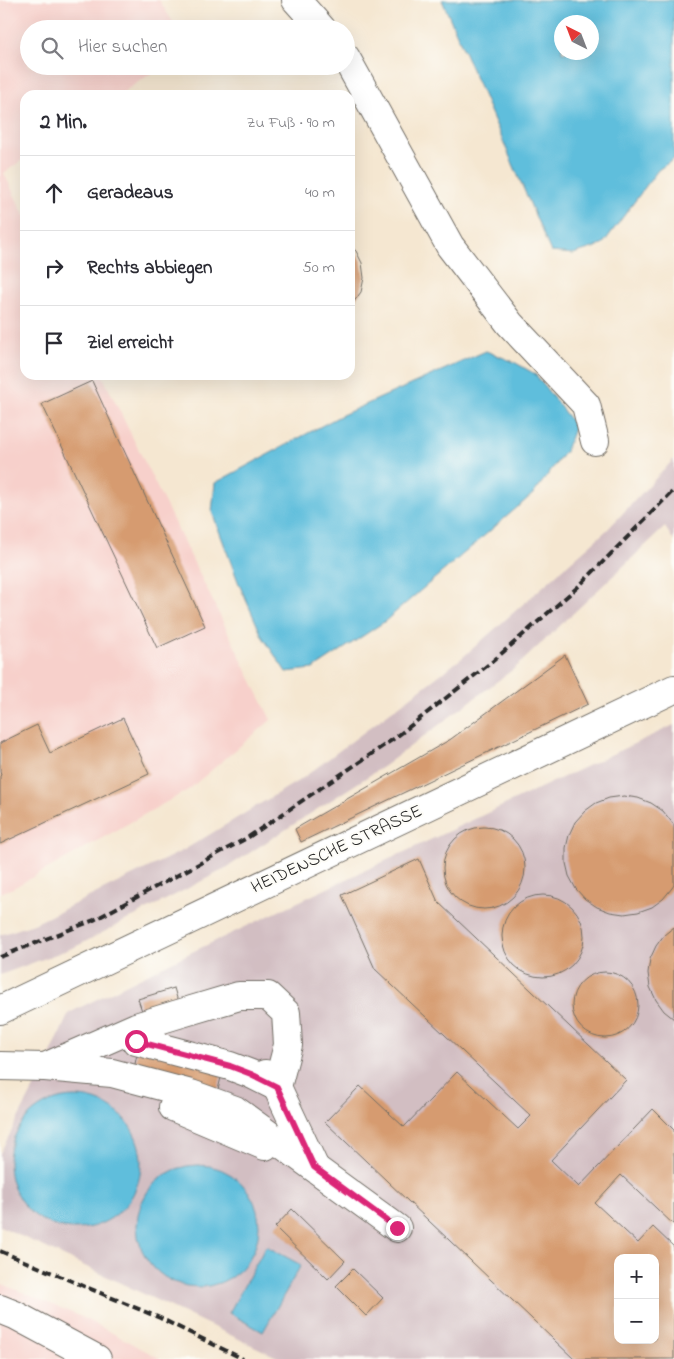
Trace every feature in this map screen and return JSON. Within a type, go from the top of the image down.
[{"type":"main road","points":[[296,0],[314,20]]},
{"type":"main road","points":[[355,74],[450,246],[510,324],[586,405],[595,441]]},
{"type":"main road","name":"HEIDENSCHE STRASSE","points":[[0,1010],[674,689]]},
{"type":"main road","points":[[45,1067],[240,996],[268,996],[286,1013],[288,1045],[277,1087]]},
{"type":"main road","points":[[136,1034],[212,1046],[240,1055],[258,1067],[277,1087],[314,1167]]},
{"type":"main road","points":[[0,1066],[45,1067],[112,1073],[191,1094],[235,1110],[397,1228]]},
{"type":"main road","points":[[45,1067],[99,1080],[194,1115],[314,1167]]},
{"type":"main road","points":[[0,1309],[97,1359]]},
{"type":"shaded area","points":[[0,0],[159,0],[171,20],[20,20],[20,75],[149,75],[126,90],[20,90],[20,162],[4,173],[20,207],[20,380],[104,380],[271,720],[188,790],[13,888],[0,893]]},
{"type":"shaded area","points":[[674,459],[674,541],[665,527],[515,668],[384,766],[223,870],[75,947],[0,975],[0,935],[34,924],[184,850],[303,778],[462,658],[607,530]]},
{"type":"shaded area","points":[[674,725],[674,1359],[281,1359],[0,1226],[0,1153],[45,1067],[69,1013],[194,951]]},
{"type":"shaded area","points":[[0,1283],[82,1317],[161,1359],[0,1359]]},
{"type":"water","points":[[442,0],[674,0],[674,159],[658,170],[602,245],[573,254],[551,252]]},
{"type":"water","points":[[486,351],[514,362],[535,374],[575,426],[566,450],[534,493],[384,622],[313,669],[286,672],[262,636],[239,584],[212,512],[215,483],[340,416]]},
{"type":"water","points":[[75,1097],[100,1102],[121,1117],[136,1138],[141,1163],[136,1188],[121,1209],[100,1224],[75,1229],[50,1224],[29,1209],[14,1188],[9,1163],[14,1138],[29,1117],[50,1102]]},
{"type":"water","points":[[198,1165],[222,1169],[241,1183],[255,1202],[259,1226],[255,1250],[241,1269],[222,1283],[198,1287],[174,1283],[155,1269],[141,1250],[137,1226],[141,1202],[155,1183],[174,1169]]},
{"type":"water","points":[[266,1246],[301,1265],[263,1332],[229,1313]]},
{"type":"building","points":[[355,250],[362,263],[364,278],[361,292],[355,300]]},
{"type":"building","points":[[92,381],[205,626],[157,648],[42,404]]},
{"type":"building","points":[[565,655],[588,704],[301,842],[295,829],[451,739]]},
{"type":"building","points":[[123,718],[149,774],[0,844],[0,743],[37,725],[50,753]]},
{"type":"building","points":[[624,796],[638,798],[651,803],[663,811],[674,825],[674,885],[663,899],[652,907],[624,914],[610,912],[597,907],[585,899],[576,889],[569,876],[566,863],[566,848],[575,822],[585,811],[596,803],[609,798]]},
{"type":"building","points":[[484,827],[500,830],[513,839],[522,852],[525,868],[522,884],[513,897],[500,906],[484,909],[468,906],[455,897],[446,884],[443,868],[446,852],[455,839],[468,830]]},
{"type":"building","points":[[419,859],[438,902],[626,1080],[551,1160],[579,1187],[653,1109],[674,1130],[674,1225],[621,1175],[595,1203],[638,1243],[653,1227],[674,1247],[674,1359],[574,1359],[325,1122],[360,1086],[404,1127],[457,1072],[518,1129],[531,1116],[375,969],[342,895]]},
{"type":"building","points":[[543,895],[559,898],[572,907],[581,920],[584,936],[581,952],[572,965],[559,974],[543,977],[527,974],[514,965],[505,952],[502,936],[505,920],[514,907],[527,898]]},
{"type":"building","points":[[674,927],[674,1019],[664,1011],[656,1000],[650,987],[648,973],[650,959],[656,946],[664,935]]},
{"type":"building","points":[[599,972],[611,972],[623,977],[633,987],[638,999],[636,1018],[623,1033],[611,1038],[599,1038],[587,1033],[577,1023],[572,1011],[572,999],[577,987],[587,977]]},
{"type":"building","points":[[174,988],[179,1005],[144,1017],[138,999]]},
{"type":"building","points":[[138,1049],[223,1069],[217,1094],[133,1074]]},
{"type":"building","points":[[292,1209],[345,1261],[328,1279],[275,1227]]},
{"type":"building","points":[[353,1269],[383,1298],[366,1316],[336,1286]]},
{"type":"railway","points":[[0,957],[94,920],[247,838],[395,738],[493,661],[580,585],[674,490]]},
{"type":"railway","points":[[0,1251],[160,1318],[243,1359]]},
{"type":"route","points":[[136,1041],[230,1066],[277,1087],[314,1167],[397,1228]]}]
